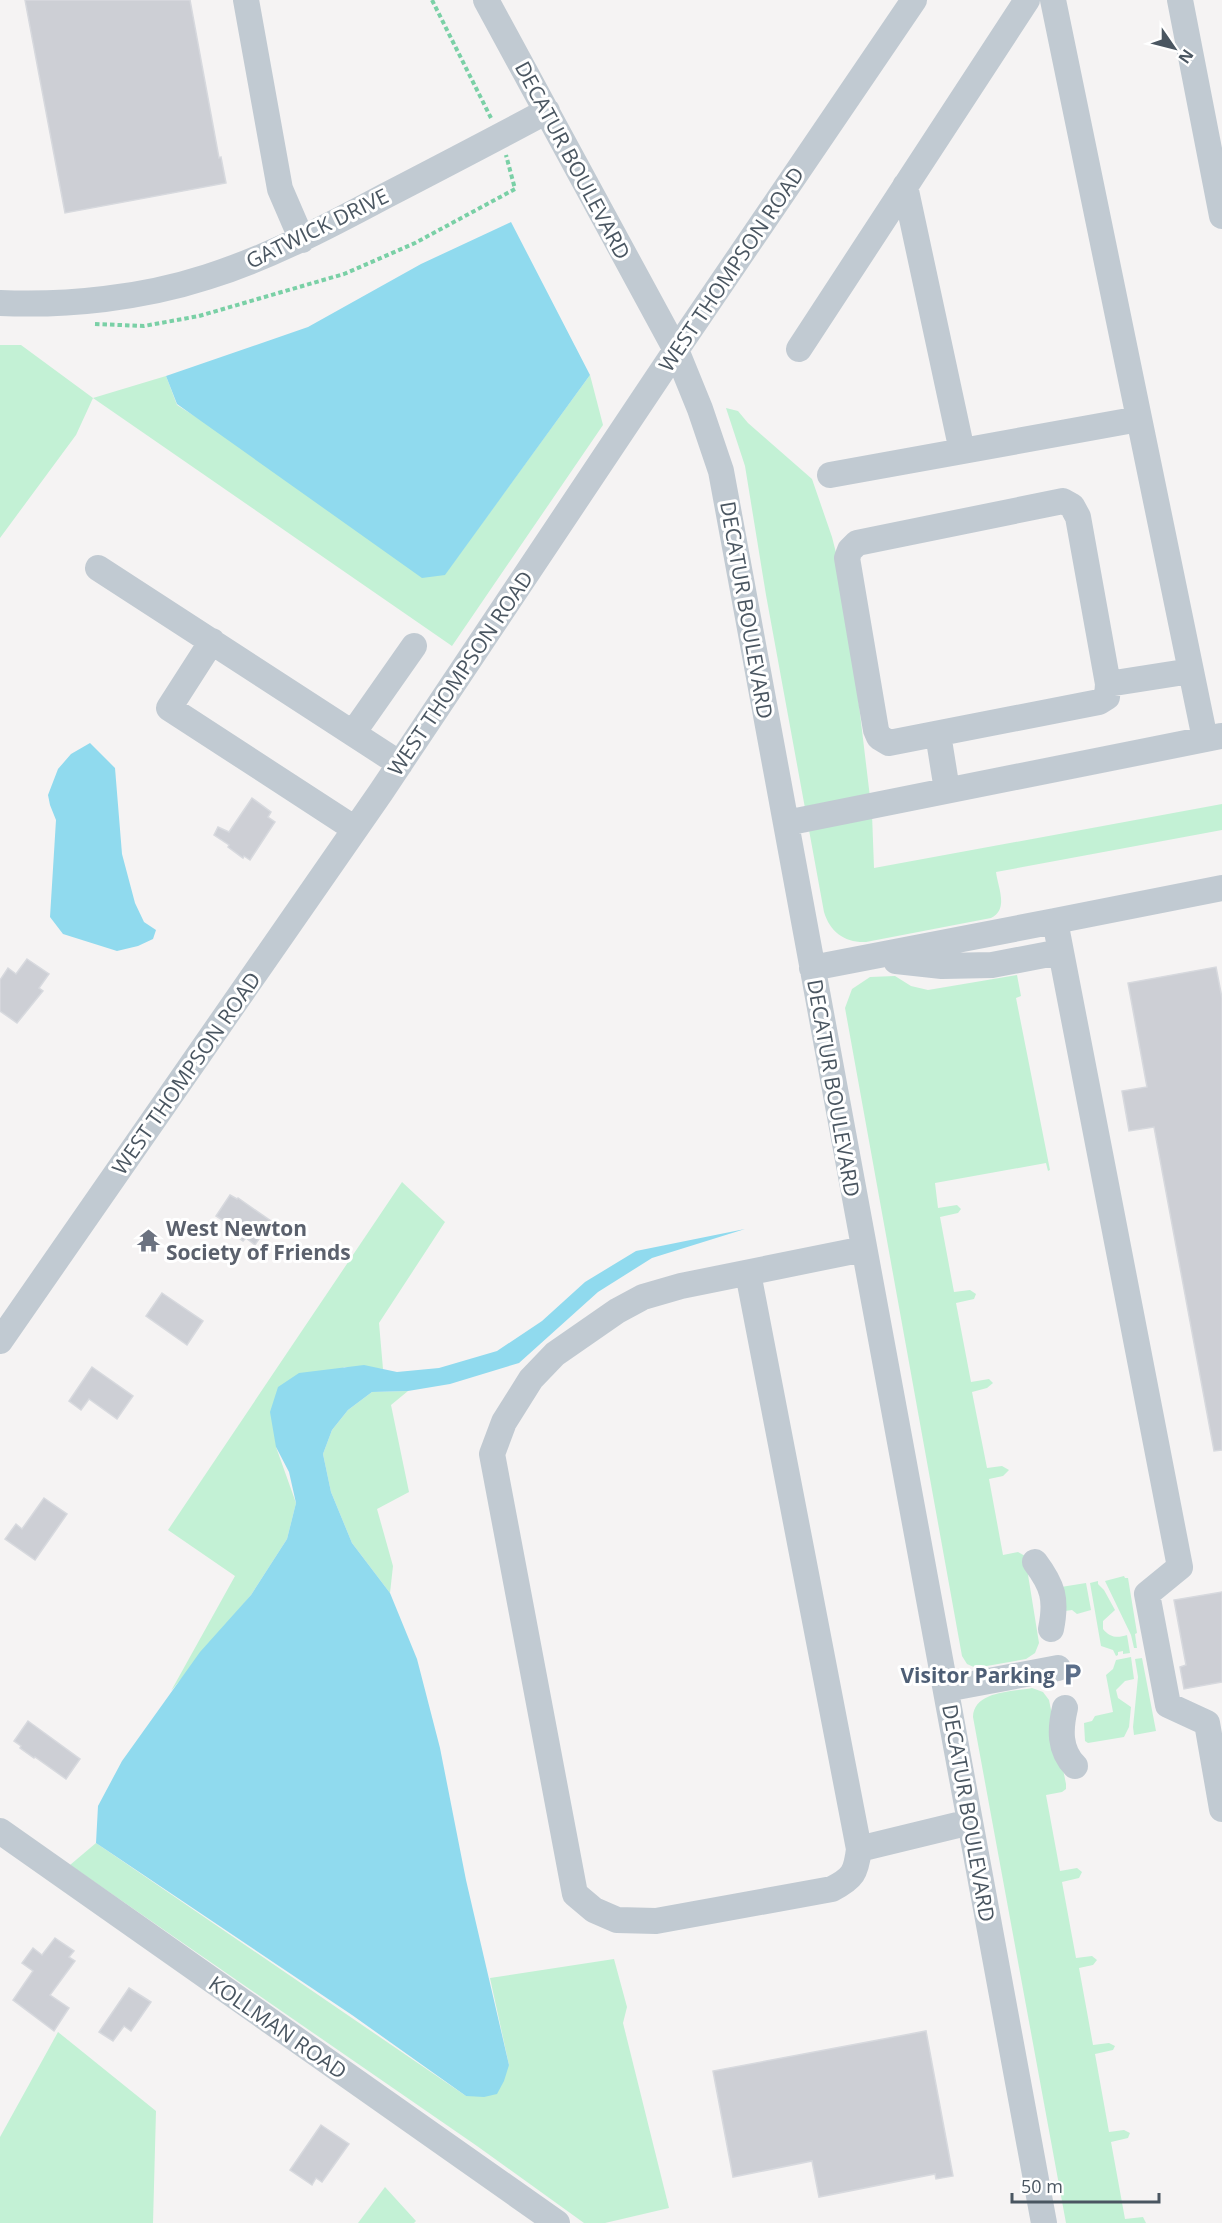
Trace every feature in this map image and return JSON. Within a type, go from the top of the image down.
[{"type":"street","points":[[246,0],[280,189],[302,240]]},
{"type":"street","name":"DECATUR BOULEVARD","points":[[486,0],[676,350],[700,409],[721,471],[1044,2223]]},
{"type":"street","name":"WEST THOMPSON ROAD","points":[[0,1341],[400,764],[676,350],[914,0]]},
{"type":"street","points":[[799,349],[1026,0]]},
{"type":"street","points":[[786,823],[1214,737],[1191,671],[1053,0]]},
{"type":"street","points":[[1180,0],[1222,216]]},
{"type":"street","name":"GATWICK DRIVE","points":[[0,303],[53,303],[143,292],[207,277],[242,265],[302,240],[546,111]]},
{"type":"street","points":[[905,186],[962,451]]},
{"type":"street","points":[[830,475],[1139,419]]},
{"type":"street","points":[[1063,501],[1072,506],[1078,517],[1108,684],[1107,697],[1099,702],[889,743],[879,738],[847,558],[850,550],[857,543],[1063,501]]},
{"type":"street","points":[[98,568],[400,764]]},
{"type":"street","points":[[212,641],[169,708],[355,829]]},
{"type":"street","points":[[353,734],[414,646]]},
{"type":"street","points":[[1108,684],[1191,671]]},
{"type":"street","points":[[938,734],[947,790]]},
{"type":"street","points":[[812,968],[1222,888]]},
{"type":"street","points":[[1055,921],[1180,1567],[1147,1594],[1168,1706],[1207,1722],[1222,1809]]},
{"type":"street","points":[[869,958],[942,966],[992,965],[1060,952]]},
{"type":"street","points":[[748,1273],[859,1849],[858,1862],[849,1880],[832,1889],[656,1921],[617,1920],[594,1910],[575,1894],[492,1454],[504,1422],[531,1380],[555,1354],[584,1333],[643,1297],[681,1286],[864,1249]]},
{"type":"street","points":[[946,1689],[1058,1668]]},
{"type":"street","points":[[1065,1708],[1060,1728],[1067,1758],[1075,1766]]},
{"type":"street","points":[[859,1849],[970,1822]]},
{"type":"street","name":"KOLLMAN ROAD","points":[[0,1832],[557,2223]]},
{"type":"path","points":[[86,324],[144,326],[199,316],[344,274],[415,243],[515,189],[500,136],[432,0]]},
{"type":"green space","points":[[0,345],[21,345],[93,398],[76,435],[0,538]]},
{"type":"green space","points":[[590,375],[603,425],[452,646],[93,398],[166,376],[177,405],[445,574]]},
{"type":"green space","points":[[726,408],[738,411],[748,423],[812,479],[832,537],[845,588],[872,814],[874,868],[1222,804],[1222,830],[996,872],[1001,904],[1000,909],[991,918],[866,942],[851,941],[834,931],[824,912],[766,595],[745,466]]},
{"type":"green space","points":[[1017,975],[1021,996],[1016,998],[1050,1170],[1048,1171],[1046,1163],[935,1183],[938,1208],[957,1205],[961,1209],[958,1213],[940,1217],[954,1292],[970,1290],[976,1294],[974,1299],[956,1303],[971,1382],[989,1379],[993,1383],[987,1388],[972,1392],[987,1468],[1002,1466],[1009,1470],[1003,1476],[989,1479],[1003,1555],[1018,1552],[1025,1556],[1039,1643],[1035,1653],[1026,1659],[976,1668],[967,1664],[962,1656],[845,1008],[852,989],[870,977],[895,976],[911,986],[928,990]]},
{"type":"green space","points":[[402,1182],[445,1222],[379,1323],[383,1369],[344,1367],[276,1447],[296,1503],[287,1539],[251,1595],[171,1691],[235,1576],[168,1530]]},
{"type":"green space","points":[[408,1391],[391,1405],[409,1492],[377,1509],[393,1566],[390,1593],[352,1543],[331,1492],[323,1454],[332,1430],[348,1410],[372,1392]]},
{"type":"green space","points":[[1124,1576],[1128,1578],[1137,1633],[1135,1634],[1137,1648],[1134,1648],[1131,1635],[1105,1581]]},
{"type":"green space","points":[[1098,1581],[1115,1610],[1103,1621],[1103,1629],[1114,1636],[1127,1635],[1130,1653],[1118,1652],[1116,1656],[1113,1650],[1101,1646],[1090,1583]]},
{"type":"green space","points":[[1086,1583],[1091,1610],[1077,1614],[1072,1610],[1065,1611],[1061,1587]]},
{"type":"green space","points":[[1131,1657],[1134,1679],[1125,1681],[1116,1690],[1118,1698],[1131,1707],[1129,1727],[1124,1737],[1088,1743],[1085,1741],[1084,1723],[1092,1721],[1095,1716],[1113,1712],[1106,1675],[1113,1669],[1116,1660]]},
{"type":"green space","points":[[1142,1658],[1156,1731],[1134,1735],[1138,1677],[1135,1659]]},
{"type":"green space","points":[[1032,1688],[1043,1692],[1049,1700],[1066,1784],[1066,1789],[1062,1792],[1046,1795],[1060,1871],[1077,1868],[1082,1872],[1079,1878],[1062,1882],[1076,1958],[1092,1956],[1097,1960],[1093,1965],[1079,1968],[1093,2045],[1109,2043],[1115,2046],[1113,2050],[1095,2054],[1109,2132],[1124,2130],[1130,2133],[1128,2138],[1111,2142],[1125,2219],[1143,2217],[1146,2223],[1066,2223],[973,1717],[975,1708],[987,1697]]},
{"type":"green space","points":[[96,1843],[466,2096],[509,2065],[490,1978],[614,1959],[627,2007],[623,2023],[669,2208],[605,2223],[584,2223],[477,2146],[70,1865]]},
{"type":"green space","points":[[58,2032],[156,2111],[153,2223],[0,2223],[0,2137]]},
{"type":"green space","points":[[385,2187],[416,2221],[414,2223],[358,2223]]},
{"type":"water","points":[[511,222],[590,375],[445,575],[422,578],[177,404],[166,376],[308,327],[421,264]]},
{"type":"water","points":[[90,743],[115,768],[122,854],[135,903],[144,922],[156,930],[153,939],[138,946],[117,951],[63,934],[50,917],[56,820],[48,795],[58,769],[71,754]]},
{"type":"water","points":[[745,1229],[652,1258],[598,1292],[519,1363],[450,1384],[408,1391],[372,1392],[348,1410],[332,1430],[323,1454],[331,1492],[352,1543],[390,1593],[417,1659],[440,1748],[466,1880],[509,2065],[497,2094],[484,2097],[466,2096],[352,2015],[96,1843],[98,1806],[122,1761],[200,1652],[251,1595],[287,1539],[296,1503],[289,1472],[276,1447],[270,1412],[278,1387],[299,1373],[364,1365],[397,1372],[439,1368],[497,1351],[542,1321],[585,1282],[636,1251]]},
{"type":"building","points":[[25,0],[190,0],[219,158],[221,157],[226,183],[65,213]]},
{"type":"building","points":[[252,798],[271,812],[268,817],[275,822],[250,860],[244,856],[243,858],[214,835],[218,827],[229,832]]},
{"type":"building","points":[[27,959],[49,974],[39,988],[43,991],[17,1023],[0,1011],[0,980],[8,968],[16,974]]},
{"type":"building","points":[[1216,967],[1222,998],[1222,1450],[1214,1451],[1154,1127],[1129,1131],[1122,1091],[1147,1087],[1128,983]]},
{"type":"building","points":[[230,1195],[271,1221],[255,1245],[246,1238],[243,1241],[225,1228],[224,1221],[216,1216]]},
{"type":"building","points":[[162,1293],[203,1321],[187,1345],[146,1316]]},
{"type":"building","points":[[92,1367],[133,1396],[117,1419],[89,1399],[81,1410],[69,1401]]},
{"type":"building","points":[[44,1498],[67,1514],[35,1560],[5,1539],[16,1524],[22,1529]]},
{"type":"building","points":[[1222,1592],[1222,1682],[1184,1689],[1180,1667],[1186,1665],[1174,1600]]},
{"type":"building","points":[[28,1721],[80,1759],[66,1779],[20,1748],[21,1746],[14,1741]]},
{"type":"building","points":[[55,1938],[74,1951],[69,1957],[75,1961],[50,1995],[69,2008],[54,2031],[13,2000],[33,1971],[22,1963],[33,1948],[42,1955]]},
{"type":"building","points":[[129,1988],[151,2002],[131,2031],[124,2026],[113,2041],[99,2032]]},
{"type":"building","points":[[926,2031],[953,2176],[936,2179],[935,2174],[819,2197],[812,2161],[733,2177],[713,2071]]},
{"type":"building","points":[[321,2125],[349,2144],[322,2182],[316,2178],[312,2185],[290,2170]]},
{"type":"place","name":"West Newton Society of Friends","points":[[148,1240]]},
{"type":"place","name":"Visitor Parking","points":[[1073,1675]]}]
